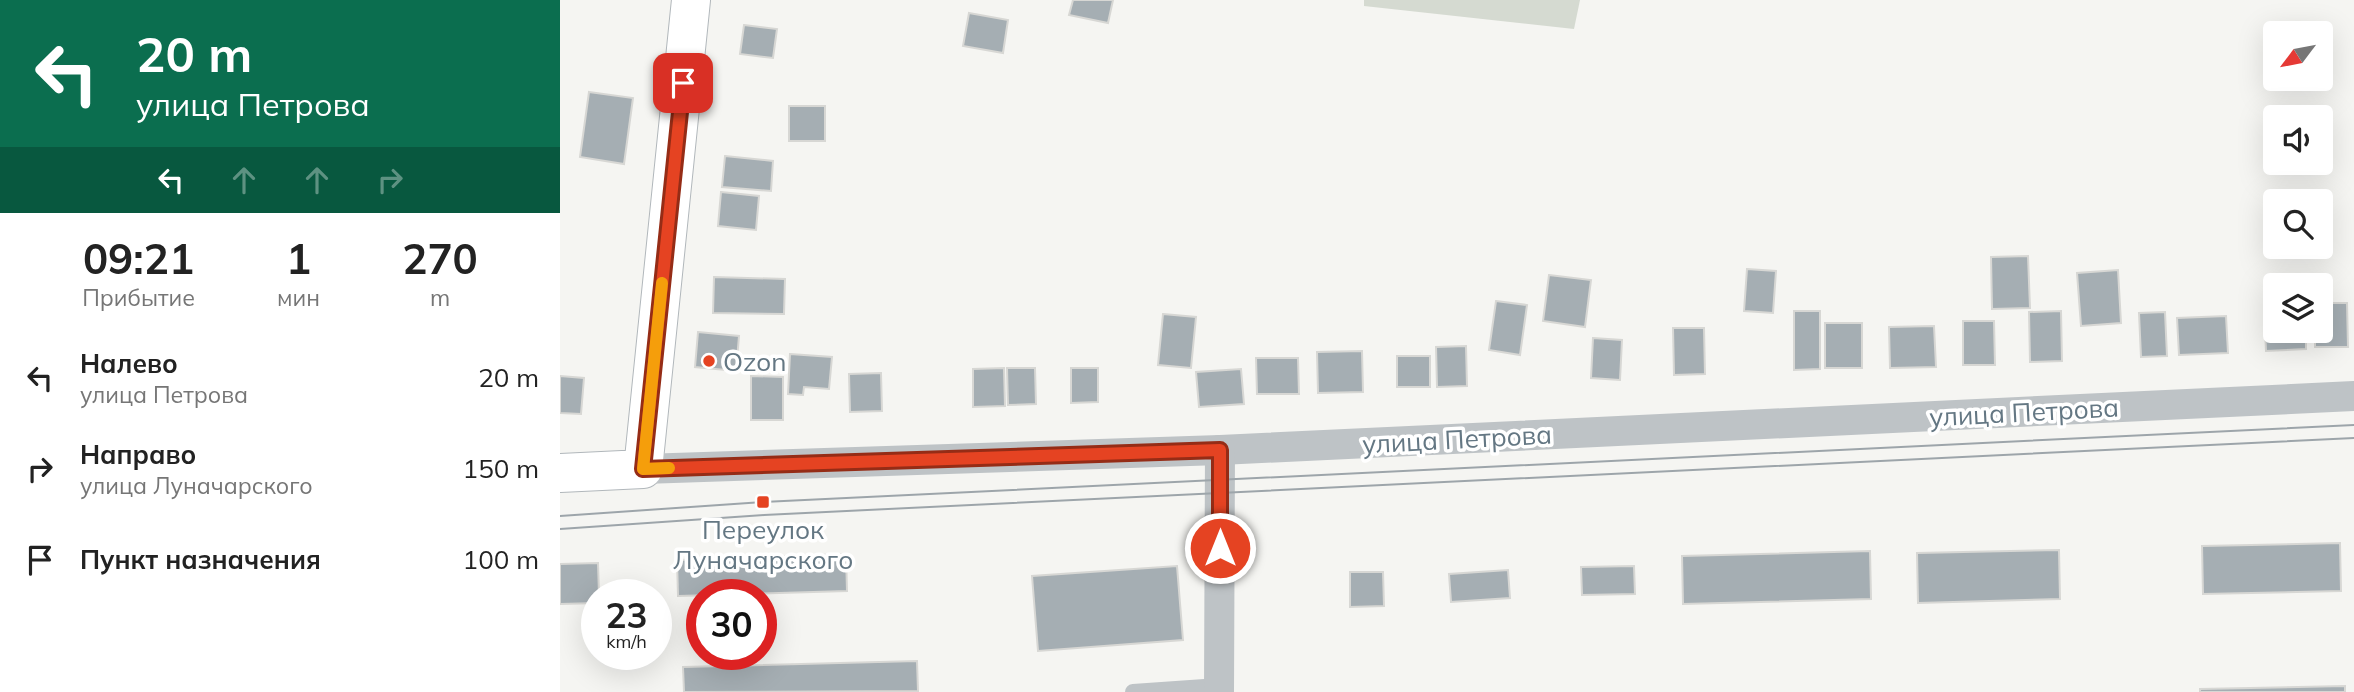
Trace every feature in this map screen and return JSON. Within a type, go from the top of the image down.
[{"type":"street","points":[[643,469],[691,0]]},
{"type":"street","name":"улица Петрова","points":[[560,473],[1220,450],[2354,396]]},
{"type":"street","points":[[1219,689],[1220,450]]},
{"type":"lane","points":[[1133,692],[1219,689]]},
{"type":"shaded area","points":[[1364,0],[1580,0],[1574,29],[1364,6]]},
{"type":"building","points":[[1073,0],[1113,0],[1108,23],[1069,15]]},
{"type":"building","points":[[969,13],[1008,20],[1003,53],[963,46]]},
{"type":"building","points":[[744,25],[777,29],[773,58],[740,54]]},
{"type":"building","points":[[589,92],[633,98],[624,164],[580,157]]},
{"type":"building","points":[[789,106],[825,106],[825,141],[789,141]]},
{"type":"building","points":[[725,156],[773,161],[771,191],[722,187]]},
{"type":"building","points":[[721,192],[759,196],[756,230],[718,226]]},
{"type":"building","points":[[2028,256],[2030,308],[1992,309],[1991,257]]},
{"type":"building","points":[[1747,269],[1776,271],[1773,313],[1744,311]]},
{"type":"building","points":[[2118,270],[2121,323],[2081,326],[2077,273]]},
{"type":"building","points":[[1549,275],[1591,280],[1585,327],[1543,321]]},
{"type":"building","points":[[714,277],[785,279],[784,314],[713,313]]},
{"type":"building","points":[[1496,301],[1527,305],[1520,355],[1489,350]]},
{"type":"building","points":[[2333,303],[2347,303],[2348,347],[2315,347],[2315,343],[2333,343]]},
{"type":"building","points":[[1794,311],[1820,311],[1820,369],[1794,370]]},
{"type":"building","points":[[2061,311],[2062,361],[2030,362],[2029,312]]},
{"type":"building","points":[[2165,312],[2167,356],[2141,357],[2139,313]]},
{"type":"building","points":[[1163,314],[1196,317],[1191,368],[1158,365]]},
{"type":"building","points":[[2226,316],[2228,353],[2179,355],[2177,318]]},
{"type":"building","points":[[1963,321],[1994,321],[1995,365],[1963,365]]},
{"type":"building","points":[[1825,323],[1862,323],[1862,368],[1825,368]]},
{"type":"building","points":[[1934,326],[1936,367],[1890,368],[1889,327]]},
{"type":"building","points":[[1673,328],[1704,328],[1705,374],[1674,375]]},
{"type":"building","points":[[698,332],[739,336],[736,371],[695,367]]},
{"type":"building","points":[[1593,338],[1622,340],[1620,380],[1591,378]]},
{"type":"building","points":[[2266,343],[2306,343],[2306,349],[2266,351]]},
{"type":"building","points":[[1466,346],[1467,386],[1437,387],[1436,347]]},
{"type":"building","points":[[1362,351],[1363,392],[1318,393],[1317,352]]},
{"type":"building","points":[[790,354],[832,357],[829,389],[804,387],[803,395],[788,394]]},
{"type":"building","points":[[1397,356],[1430,356],[1430,387],[1397,387]]},
{"type":"building","points":[[1256,358],[1298,358],[1299,394],[1257,394]]},
{"type":"building","points":[[1004,368],[1005,406],[973,407],[973,369]]},
{"type":"building","points":[[1007,368],[1035,368],[1036,404],[1008,405]]},
{"type":"building","points":[[1071,368],[1098,368],[1098,402],[1071,403]]},
{"type":"building","points":[[1241,369],[1244,404],[1199,407],[1196,372]]},
{"type":"building","points":[[881,373],[882,411],[850,412],[849,374]]},
{"type":"building","points":[[560,376],[584,378],[581,414],[560,413]]},
{"type":"building","points":[[751,376],[783,377],[783,420],[751,420]]},
{"type":"building","points":[[2340,543],[2341,591],[2203,594],[2202,546]]},
{"type":"building","points":[[2059,550],[2060,599],[1918,603],[1917,553]]},
{"type":"building","points":[[1870,551],[1871,599],[1683,604],[1682,556]]},
{"type":"building","points":[[846,554],[847,591],[777,593],[777,579],[686,579],[686,596],[678,596],[677,560]]},
{"type":"building","points":[[598,563],[598,579],[581,579],[581,603],[560,604],[560,564]]},
{"type":"building","points":[[1177,566],[1183,640],[1038,651],[1032,576]]},
{"type":"building","points":[[1634,566],[1635,594],[1582,595],[1581,567]]},
{"type":"building","points":[[1508,570],[1510,598],[1451,602],[1449,574]]},
{"type":"building","points":[[1350,572],[1383,572],[1384,606],[1350,607]]},
{"type":"building","points":[[917,661],[918,691],[684,692],[683,667],[686,667],[686,670],[777,670],[777,665]]},
{"type":"building","points":[[2345,686],[2345,692],[2200,692],[2200,689]]},
{"type":"tram line","points":[[560,516],[763,502],[2354,425]]},
{"type":"tram line","points":[[560,529],[764,515],[2354,438]]},
{"type":"slow traffic","points":[[662,283],[643,469],[669,468]]},
{"type":"place","name":"Ozon","points":[[709,361]]},
{"type":"place","name":"Переулок Луначарского","points":[[763,502]]},
{"type":"route","points":[[683,83],[643,469],[1220,450],[1220,548]]}]
